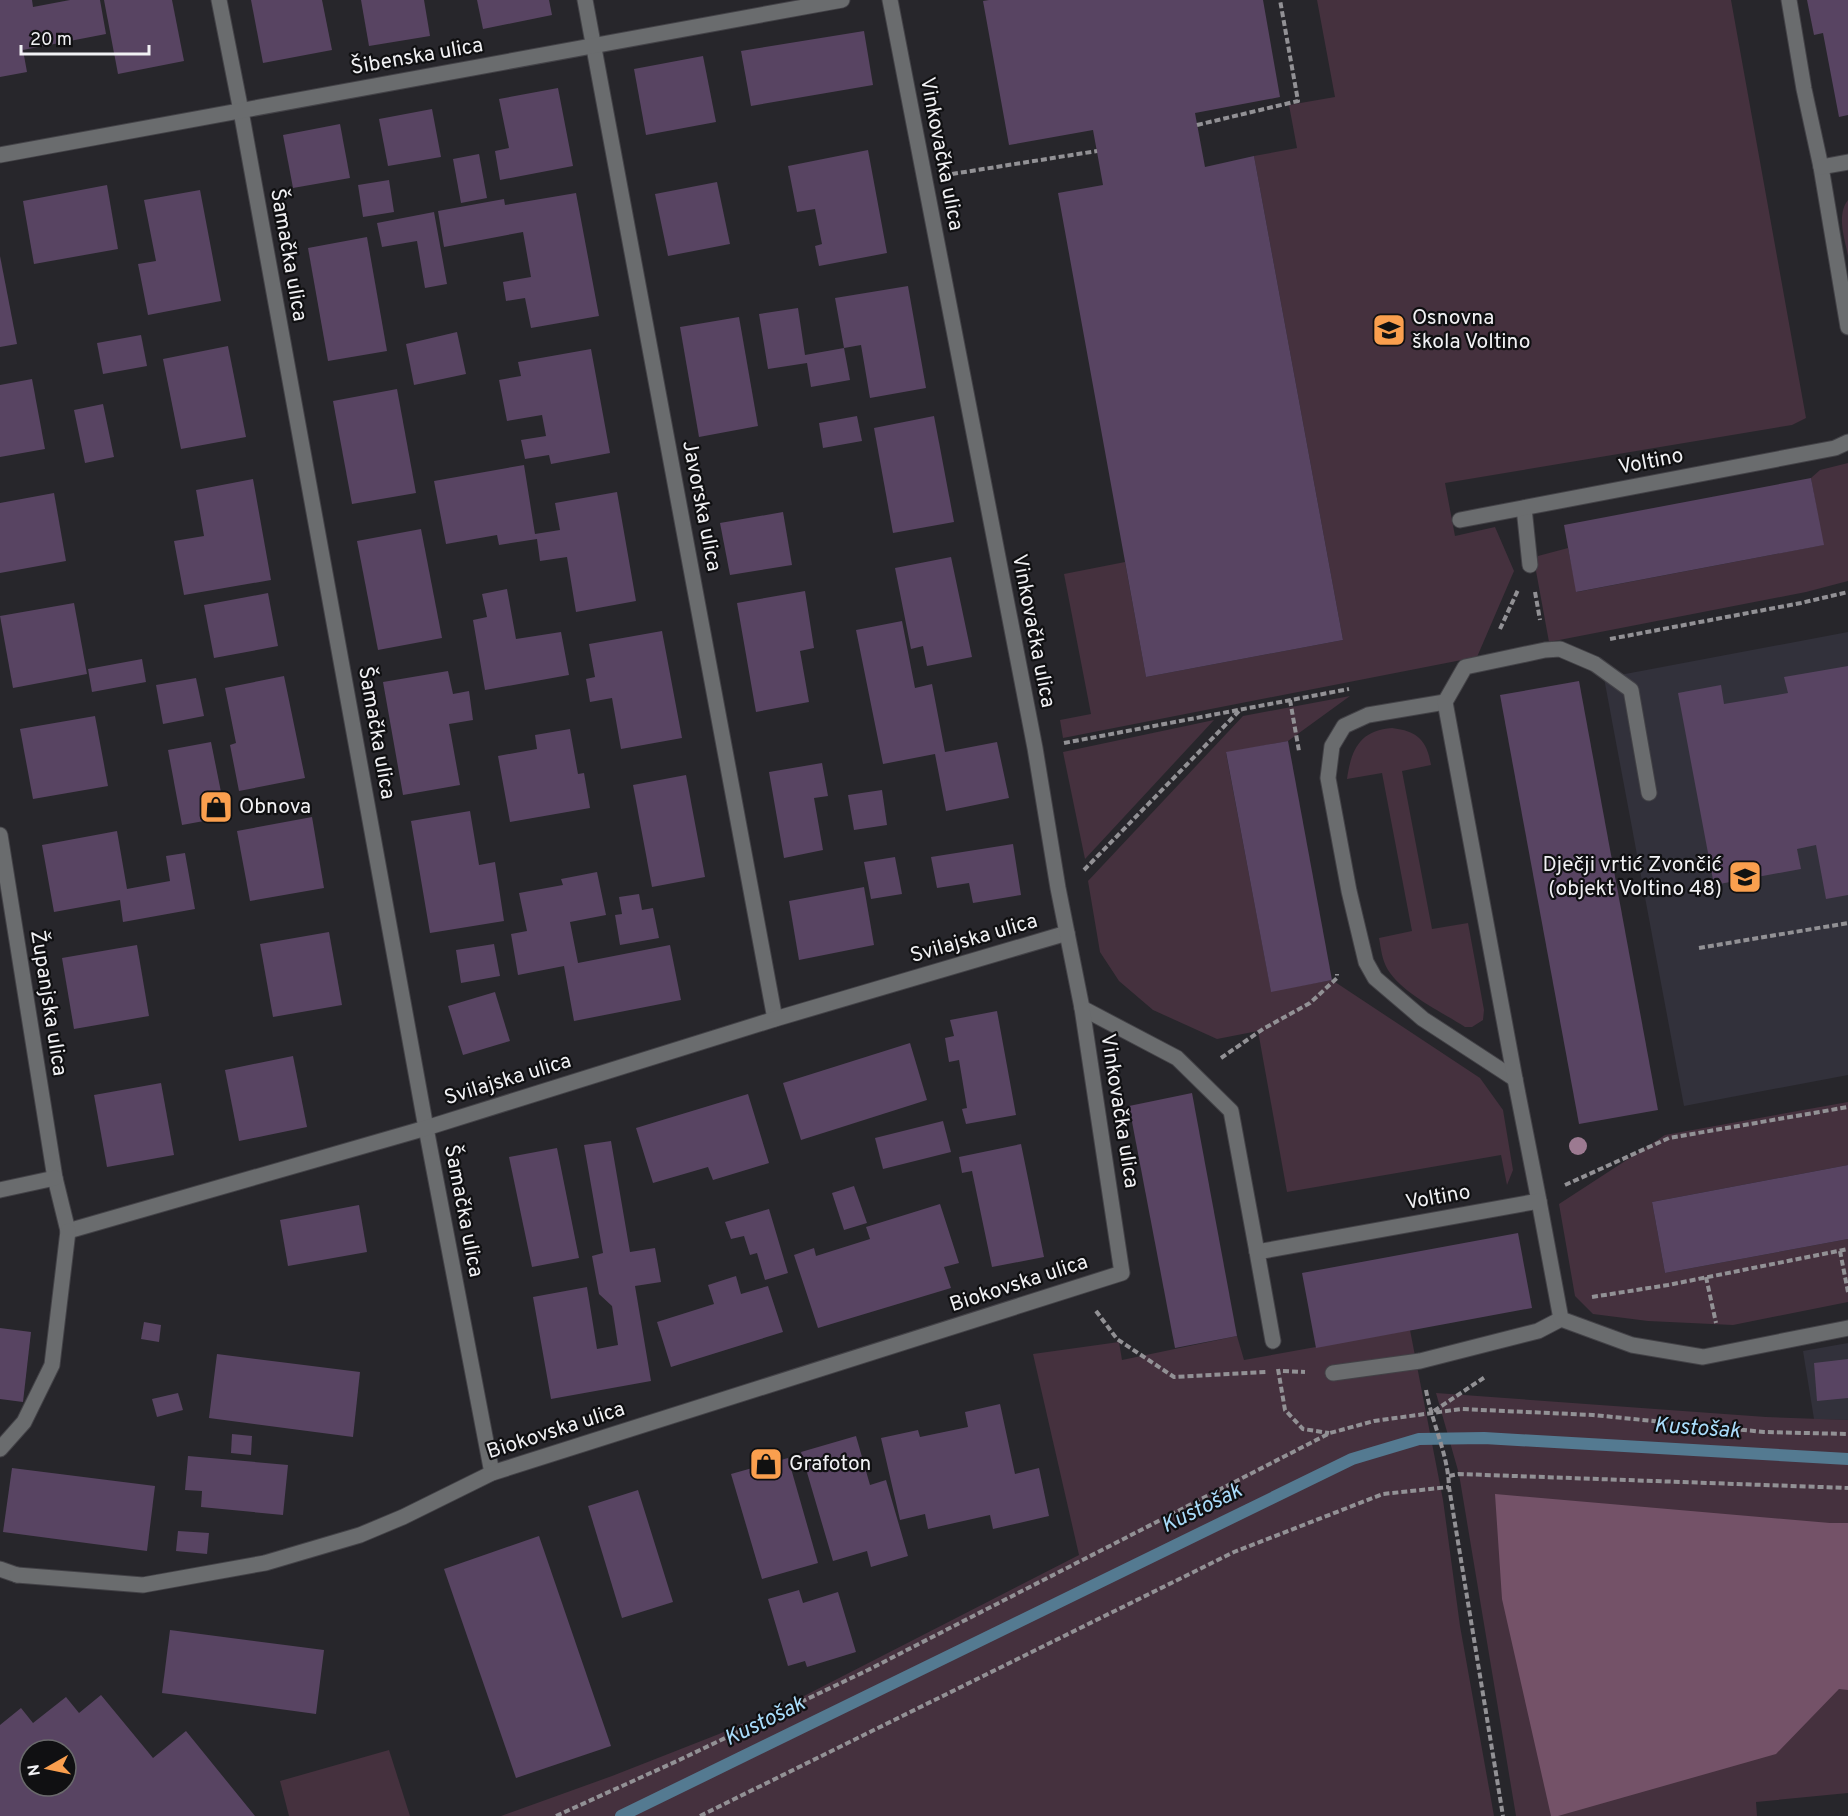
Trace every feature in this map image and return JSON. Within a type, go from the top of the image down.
[{"type":"street","name":"Šamačka ulica","points":[[219,0],[426,1128],[492,1473]]},
{"type":"street","name":"Javorska ulica","points":[[585,0],[775,1020]]},
{"type":"street","name":"Šibenska ulica","points":[[0,155],[842,0]]},
{"type":"street","name":"Vinkovačka ulica","points":[[890,0],[1035,748],[1082,1008],[1122,1273]]},
{"type":"street","points":[[1788,0],[1821,166],[1848,327]]},
{"type":"street","points":[[1821,166],[1848,162]]},
{"type":"street","name":"Voltino","points":[[1460,520],[1835,448],[1848,442]]},
{"type":"street","points":[[1524,508],[1530,565]]},
{"type":"street","points":[[1561,1319],[1445,702],[1465,667],[1552,649],[1595,664],[1631,690],[1649,793]]},
{"type":"street","points":[[1445,702],[1368,715],[1344,726],[1332,746],[1328,778],[1349,891],[1366,962],[1375,978],[1423,1019],[1515,1079]]},
{"type":"street","name":"Županjska ulica","points":[[0,837],[55,1178]]},
{"type":"street","name":"Svilajska ulica","points":[[68,1231],[426,1128],[1067,933]]},
{"type":"street","points":[[1082,1008],[1177,1058],[1231,1111],[1273,1341]]},
{"type":"street","points":[[0,1190],[55,1178],[68,1231],[52,1365],[24,1422],[0,1449]]},
{"type":"street","name":"Voltino","points":[[1257,1252],[1539,1201]]},
{"type":"street","name":"Biokovska ulica","points":[[0,1569],[17,1575],[143,1585],[266,1563],[360,1535],[403,1517],[492,1473],[1122,1273]]},
{"type":"street","points":[[1333,1373],[1420,1360],[1538,1331],[1561,1319],[1632,1346],[1703,1357],[1848,1328]]},
{"type":"path","points":[[1197,125],[1298,101],[1280,0]]},
{"type":"path","points":[[952,174],[1097,151]]},
{"type":"path","points":[[1530,565],[1552,649],[1801,603],[1848,592]]},
{"type":"path","points":[[1484,663],[1530,565]]},
{"type":"path","points":[[1060,743],[1360,687]]},
{"type":"path","points":[[1082,873],[1241,709]]},
{"type":"path","points":[[1699,948],[1848,923]]},
{"type":"path","points":[[1195,1076],[1263,1029],[1310,1003],[1337,978]]},
{"type":"path","points":[[1539,1201],[1561,1187],[1669,1138],[1848,1107]]},
{"type":"path","points":[[1558,1303],[1848,1249]]},
{"type":"path","points":[[1840,1251],[1848,1292]]},
{"type":"path","points":[[1706,1277],[1722,1353]]},
{"type":"path","points":[[1078,1287],[1117,1339],[1174,1377],[1278,1371],[1333,1373]]},
{"type":"path","points":[[1273,1341],[1285,1410],[1304,1429],[1330,1433]]},
{"type":"path","points":[[556,1816],[868,1670],[1330,1433],[1374,1421],[1461,1409],[1558,1413],[1764,1432],[1848,1434]]},
{"type":"path","points":[[1430,1413],[1449,1473],[1449,1487],[1503,1816]]},
{"type":"path","points":[[1449,1473],[1848,1488]]},
{"type":"path","points":[[700,1816],[1234,1552],[1383,1494],[1449,1487]]},
{"type":"shaded area","points":[[1317,0],[1731,0],[1806,418],[1792,425],[1445,483],[1455,536],[1495,527],[1514,571],[1477,657],[1063,738],[1060,720],[1091,714],[1064,574],[1125,562],[1146,677],[1343,640],[1254,156],[1297,148],[1289,105],[1335,97]]},
{"type":"shaded area","points":[[1848,200],[1848,256],[1842,220],[1844,206]]},
{"type":"shaded area","points":[[1848,463],[1848,581],[1806,592],[1549,642],[1536,571],[1538,556],[1568,548],[1577,592],[1823,545],[1811,478],[1820,470]]},
{"type":"shaded area","name":"Dječji vrtić Zvončić (objekt Voltino 48)","points":[[1848,632],[1848,1075],[1684,1106],[1604,678]]},
{"type":"shaded area","points":[[1350,696],[1288,741],[1226,753],[1271,991],[1332,980],[1480,1078],[1503,1110],[1513,1170],[1507,1185],[1501,1155],[1287,1192],[1258,1031],[1217,1039],[1153,1010],[1119,981],[1100,952],[1088,881],[1243,716]]},
{"type":"shaded area","points":[[1214,720],[1085,859],[1063,752]]},
{"type":"shaded area","points":[[1392,728],[1414,734],[1423,743],[1429,756],[1431,765],[1402,771],[1432,929],[1468,923],[1484,1010],[1483,1020],[1472,1027],[1465,1027],[1413,995],[1395,979],[1383,958],[1379,938],[1412,931],[1382,773],[1347,779],[1351,759],[1359,743],[1372,733]]},
{"type":"shaded area","points":[[1848,1102],[1848,1165],[1652,1202],[1665,1273],[1848,1239],[1848,1302],[1733,1325],[1648,1321],[1593,1314],[1575,1296],[1559,1204],[1665,1135]]},
{"type":"shaded area","points":[[1410,1330],[1443,1500],[1460,1626],[1494,1816],[501,1816],[719,1734],[804,1696],[1079,1555],[1033,1354],[1119,1342],[1122,1360],[1237,1336],[1244,1360]]},
{"type":"shaded area","points":[[1848,1343],[1848,1420],[1814,1419],[1803,1351]]},
{"type":"shaded area","points":[[1436,1393],[1766,1417],[1848,1420],[1848,1793],[1756,1802],[1757,1816],[1516,1816],[1459,1474]]},
{"type":"shaded area","points":[[1495,1494],[1848,1523],[1848,1690],[1839,1689],[1776,1754],[1558,1816],[1551,1816],[1502,1599]]},
{"type":"shaded area","points":[[389,1750],[410,1816],[289,1816],[280,1781]]},
{"type":"building","points":[[0,0],[32,0],[33,7],[70,0],[100,0],[106,34],[23,50],[27,72],[0,77]]},
{"type":"building","points":[[104,0],[172,0],[184,61],[118,74]]},
{"type":"building","points":[[251,0],[322,0],[332,50],[263,63]]},
{"type":"building","points":[[361,0],[424,0],[430,36],[369,46]]},
{"type":"building","points":[[477,0],[549,0],[552,15],[483,29]]},
{"type":"building","points":[[1263,0],[1280,97],[1195,113],[1205,167],[1254,156],[1343,640],[1146,677],[1058,193],[1103,185],[1093,130],[1009,145],[983,1]]},
{"type":"building","points":[[1807,0],[1848,0],[1848,115],[1839,117],[1823,33],[1814,35]]},
{"type":"building","points":[[864,31],[873,85],[751,106],[741,51]]},
{"type":"building","points":[[703,56],[716,122],[646,135],[634,69]]},
{"type":"building","points":[[558,88],[573,166],[500,180],[495,151],[509,148],[499,99]]},
{"type":"building","points":[[432,109],[441,157],[388,166],[379,119]]},
{"type":"building","points":[[340,124],[350,178],[293,188],[283,135]]},
{"type":"building","points":[[868,150],[887,253],[819,266],[815,246],[822,244],[815,209],[797,212],[788,166]]},
{"type":"building","points":[[479,154],[487,198],[461,203],[453,159]]},
{"type":"building","points":[[389,180],[394,212],[363,217],[358,185]]},
{"type":"building","points":[[717,182],[730,244],[668,256],[655,194]]},
{"type":"building","points":[[107,185],[118,249],[34,264],[23,201]]},
{"type":"building","points":[[200,190],[221,301],[148,315],[138,264],[156,261],[144,200]]},
{"type":"building","points":[[576,193],[599,316],[531,328],[525,298],[506,301],[503,282],[531,277],[523,232],[444,247],[438,211],[504,199],[505,205]]},
{"type":"building","points":[[434,212],[447,284],[425,288],[417,241],[382,247],[377,223]]},
{"type":"building","points":[[367,237],[387,351],[328,361],[308,248]]},
{"type":"building","points":[[0,256],[17,344],[0,347]]},
{"type":"building","points":[[908,286],[926,388],[870,398],[861,345],[844,348],[835,298]]},
{"type":"building","points":[[798,308],[805,355],[844,348],[850,380],[811,387],[807,363],[768,369],[759,314]]},
{"type":"building","points":[[739,317],[758,426],[699,437],[680,327]]},
{"type":"building","points":[[457,332],[466,374],[414,385],[406,344]]},
{"type":"building","points":[[141,335],[147,366],[103,374],[97,343]]},
{"type":"building","points":[[228,346],[246,437],[181,449],[163,359]]},
{"type":"building","points":[[591,349],[610,453],[551,464],[549,455],[525,459],[521,440],[546,436],[542,415],[507,421],[499,380],[521,376],[518,362]]},
{"type":"building","points":[[32,379],[45,449],[0,457],[0,385]]},
{"type":"building","points":[[397,389],[416,493],[352,504],[333,401]]},
{"type":"building","points":[[103,404],[114,457],[85,463],[74,410]]},
{"type":"building","points":[[857,416],[862,441],[823,448],[819,423]]},
{"type":"building","points":[[934,416],[954,522],[893,533],[874,428]]},
{"type":"building","points":[[524,465],[535,534],[560,530],[555,503],[617,492],[636,601],[576,612],[567,557],[540,561],[537,539],[499,545],[497,535],[446,544],[434,481]]},
{"type":"building","points":[[1811,478],[1824,545],[1576,592],[1564,525]]},
{"type":"building","points":[[253,479],[271,580],[184,595],[174,541],[204,536],[196,490]]},
{"type":"building","points":[[54,493],[66,561],[0,573],[0,503]]},
{"type":"building","points":[[783,512],[792,565],[730,575],[720,523]]},
{"type":"building","points":[[421,529],[442,638],[378,650],[357,541]]},
{"type":"building","points":[[951,557],[972,657],[927,666],[923,646],[911,649],[895,568]]},
{"type":"building","points":[[507,589],[516,639],[561,632],[569,675],[485,690],[473,620],[487,617],[482,594]]},
{"type":"building","points":[[805,591],[814,648],[800,651],[809,702],[756,712],[737,603]]},
{"type":"building","points":[[268,593],[278,646],[214,658],[204,605]]},
{"type":"building","points":[[74,603],[87,674],[13,688],[0,616]]},
{"type":"building","points":[[902,621],[915,688],[932,684],[945,752],[997,742],[1009,798],[946,811],[935,754],[883,764],[856,630]]},
{"type":"building","points":[[662,631],[682,738],[621,749],[612,698],[590,702],[586,679],[595,677],[589,644]]},
{"type":"building","points":[[142,659],[146,682],[92,692],[88,669]]},
{"type":"building","points":[[1848,666],[1848,895],[1826,899],[1816,845],[1797,849],[1801,869],[1714,885],[1678,693],[1721,685],[1724,704],[1788,693],[1784,677]]},
{"type":"building","points":[[448,671],[453,694],[469,691],[473,720],[449,724],[460,785],[403,795],[383,682]]},
{"type":"building","points":[[284,676],[305,778],[239,791],[230,745],[236,743],[225,688]]},
{"type":"building","points":[[196,678],[204,716],[163,724],[156,685]]},
{"type":"building","points":[[1579,681],[1658,1110],[1579,1124],[1500,695]]},
{"type":"building","points":[[95,716],[108,786],[33,799],[20,729]]},
{"type":"building","points":[[570,729],[578,774],[584,773],[590,808],[510,822],[498,756],[537,749],[535,735]]},
{"type":"building","points":[[1288,741],[1332,980],[1271,992],[1226,752]]},
{"type":"building","points":[[211,742],[226,817],[182,825],[168,750]]},
{"type":"building","points":[[822,763],[828,796],[814,798],[823,850],[784,858],[769,772]]},
{"type":"building","points":[[686,775],[705,877],[652,887],[633,785]]},
{"type":"building","points":[[882,790],[887,825],[854,830],[848,795]]},
{"type":"building","points":[[470,811],[479,865],[495,862],[504,921],[430,933],[411,821]]},
{"type":"building","points":[[312,817],[324,888],[250,901],[237,831]]},
{"type":"building","points":[[117,831],[127,889],[170,881],[166,856],[185,853],[195,909],[123,922],[120,900],[54,912],[42,845]]},
{"type":"building","points":[[1013,844],[1021,895],[973,903],[969,883],[937,888],[931,857]]},
{"type":"building","points":[[895,857],[902,894],[871,899],[864,862]]},
{"type":"building","points":[[597,872],[606,915],[570,922],[578,963],[670,945],[681,1000],[574,1021],[564,966],[518,975],[511,934],[527,931],[519,893],[563,885],[561,879]]},
{"type":"building","points":[[864,887],[874,945],[799,960],[789,901]]},
{"type":"building","points":[[639,894],[642,910],[653,908],[659,938],[620,945],[615,915],[622,914],[619,897]]},
{"type":"building","points":[[329,932],[342,1005],[273,1017],[260,944]]},
{"type":"building","points":[[494,944],[500,976],[461,983],[456,950]]},
{"type":"building","points":[[137,945],[149,1016],[74,1029],[62,958]]},
{"type":"building","points":[[495,992],[510,1041],[463,1055],[448,1006]]},
{"type":"building","points":[[997,1011],[1016,1115],[966,1124],[962,1109],[967,1108],[959,1060],[949,1062],[945,1038],[954,1036],[950,1020]]},
{"type":"building","points":[[910,1043],[927,1100],[801,1140],[783,1083]]},
{"type":"building","points":[[293,1056],[307,1127],[239,1141],[225,1070]]},
{"type":"building","points":[[161,1083],[174,1155],[107,1167],[94,1095]]},
{"type":"building","points":[[1192,1093],[1237,1336],[1175,1348],[1129,1106]]},
{"type":"building","points":[[748,1094],[769,1163],[713,1180],[708,1167],[653,1183],[636,1128]]},
{"type":"building","points":[[943,1121],[951,1152],[883,1169],[875,1138]]},
{"type":"building","points":[[611,1141],[630,1252],[655,1248],[661,1282],[635,1286],[651,1381],[551,1399],[533,1297],[587,1287],[597,1349],[618,1345],[612,1306],[599,1294],[592,1256],[603,1253],[584,1145]]},
{"type":"building","points":[[1021,1144],[1044,1257],[992,1267],[972,1171],[962,1173],[959,1157]]},
{"type":"building","points":[[557,1148],[579,1258],[532,1267],[509,1157]]},
{"type":"building","points":[[1848,1165],[1848,1239],[1665,1273],[1652,1202]]},
{"type":"building","points":[[854,1186],[867,1223],[844,1230],[832,1193]]},
{"type":"building","points":[[940,1204],[959,1263],[944,1267],[951,1288],[818,1328],[794,1255],[814,1248],[816,1256],[870,1239],[866,1227]]},
{"type":"building","points":[[359,1205],[367,1252],[288,1266],[280,1220]]},
{"type":"building","points":[[769,1209],[788,1273],[765,1280],[757,1253],[750,1255],[744,1236],[731,1239],[725,1222]]},
{"type":"building","points":[[1518,1233],[1532,1308],[1316,1348],[1302,1273]]},
{"type":"building","points":[[736,1276],[741,1294],[768,1286],[783,1332],[671,1367],[657,1322],[714,1304],[708,1285]]},
{"type":"building","points":[[144,1322],[161,1325],[159,1342],[141,1339]]},
{"type":"building","points":[[0,1328],[31,1332],[23,1402],[0,1399]]},
{"type":"building","points":[[217,1354],[360,1372],[353,1437],[209,1418]]},
{"type":"building","points":[[1848,1359],[1848,1398],[1817,1401],[1814,1363]]},
{"type":"building","points":[[178,1393],[183,1410],[157,1417],[152,1399]]},
{"type":"building","points":[[1000,1404],[1015,1474],[1039,1468],[1049,1516],[993,1529],[990,1515],[928,1529],[925,1514],[900,1520],[881,1438],[918,1430],[920,1437],[968,1427],[965,1412]]},
{"type":"building","points":[[232,1434],[252,1436],[251,1455],[231,1453]]},
{"type":"building","points":[[856,1436],[870,1485],[886,1480],[908,1556],[871,1567],[867,1551],[833,1561],[801,1452]]},
{"type":"building","points":[[188,1456],[288,1465],[283,1515],[201,1507],[202,1491],[185,1490]]},
{"type":"building","points":[[788,1458],[818,1563],[762,1579],[731,1474]]},
{"type":"building","points":[[12,1468],[155,1486],[147,1551],[3,1532]]},
{"type":"building","points":[[638,1490],[673,1602],[622,1618],[588,1506]]},
{"type":"building","points":[[178,1531],[209,1533],[207,1554],[176,1551]]},
{"type":"building","points":[[539,1536],[611,1746],[516,1778],[444,1569]]},
{"type":"building","points":[[799,1590],[803,1603],[838,1592],[856,1652],[807,1667],[805,1661],[788,1666],[768,1599]]},
{"type":"building","points":[[170,1630],[324,1650],[316,1714],[162,1693]]},
{"type":"building","points":[[101,1695],[153,1758],[186,1731],[255,1816],[0,1816],[0,1725],[21,1708],[33,1723],[66,1697],[79,1713]]},
{"type":"waterway","name":"Kustošak","points":[[621,1816],[1352,1459],[1419,1439],[1484,1438],[1848,1459]]},
{"type":"place","name":"Osnovna škola Voltino","points":[[1389,330]]},
{"type":"place","name":"Obnova","points":[[216,807]]},
{"type":"place","name":"Dječji vrtić Zvončić (objekt Voltino 48)","points":[[1745,877]]},
{"type":"place","name":"Grafoton","points":[[766,1464]]}]
